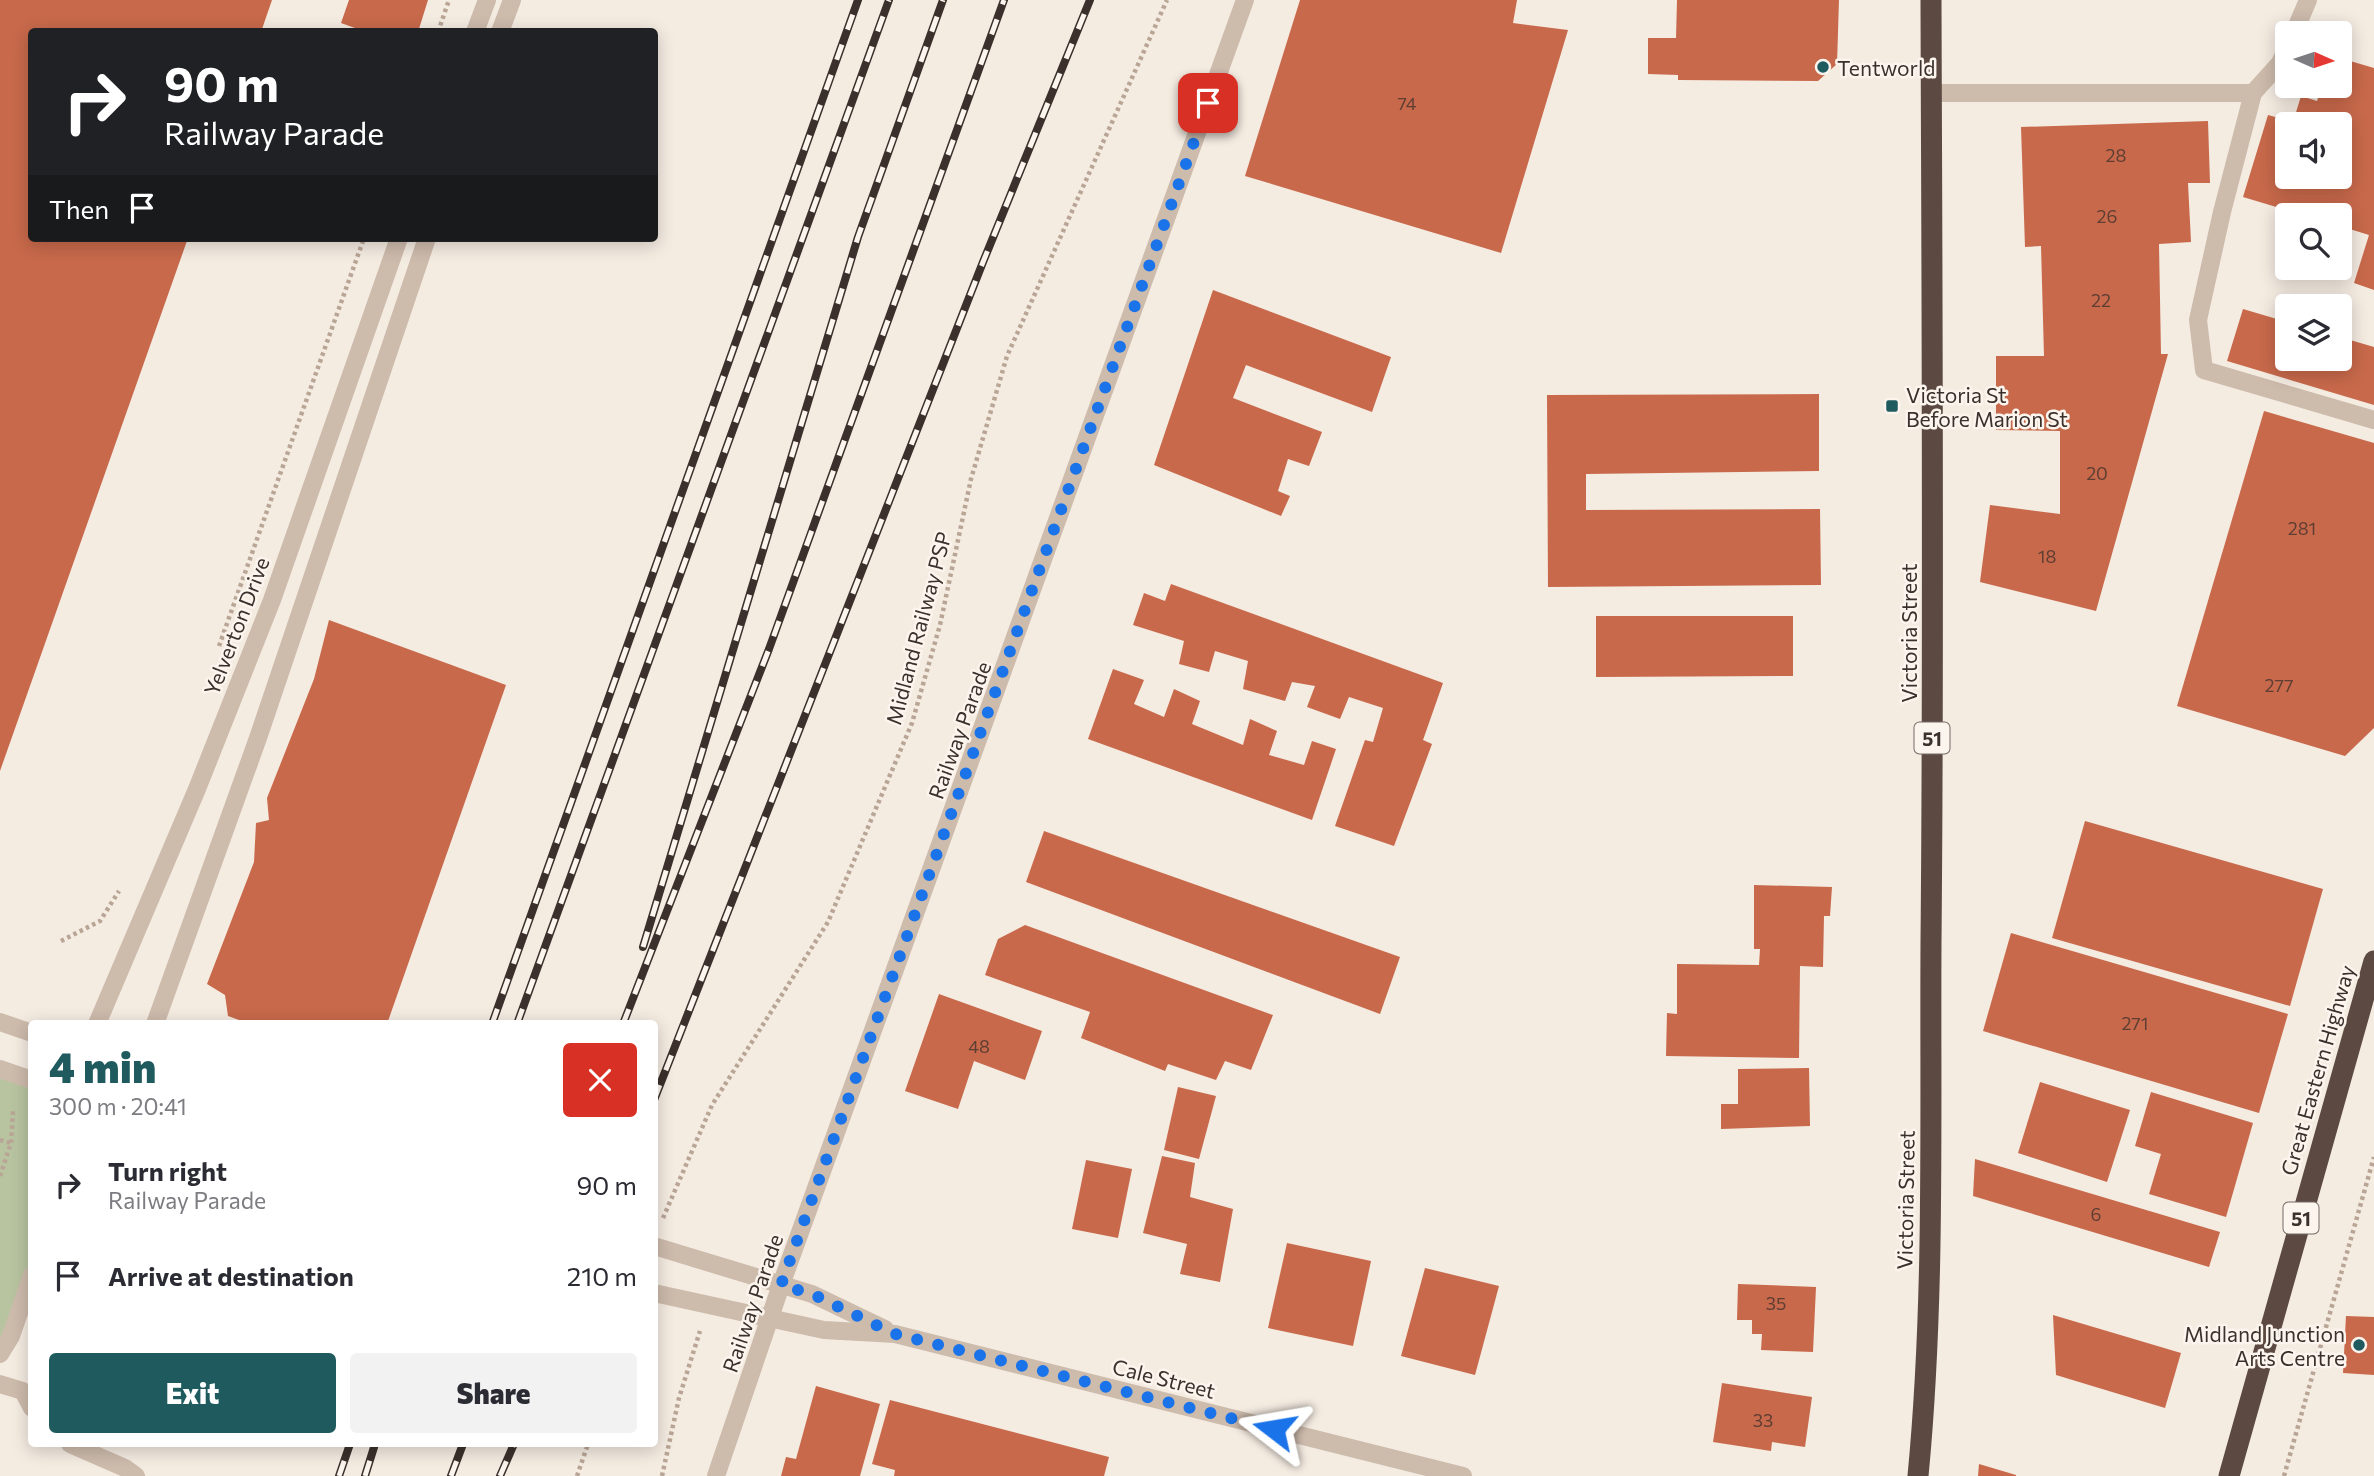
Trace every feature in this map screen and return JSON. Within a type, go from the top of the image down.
[{"type":"highway","name":"Victoria Street","points":[[1919,1476],[1925,1410],[1930,1218],[1931,0]]},
{"type":"highway","name":"Great Eastern Highway","points":[[2229,1476],[2374,961]]},
{"type":"street","points":[[476,28],[487,0]]},
{"type":"street","points":[[502,28],[512,0]]},
{"type":"street","name":"Railway Parade","points":[[716,1476],[781,1285],[1245,0]]},
{"type":"street","points":[[2299,21],[2308,0]]},
{"type":"street","points":[[2275,69],[2253,93],[2221,212],[2198,320],[2204,370],[2374,420]]},
{"type":"street","points":[[1931,93],[2253,93]]},
{"type":"street","name":"Yelverton Drive","points":[[99,1020],[197,789],[267,613],[398,242]]},
{"type":"street","points":[[156,1020],[258,738],[426,242]]},
{"type":"street","points":[[0,1023],[28,1032]]},
{"type":"street","points":[[0,1069],[28,1079]]},
{"type":"street","name":"Cale Street","points":[[658,1247],[812,1294],[895,1334]]},
{"type":"street","points":[[0,1354],[11,1336],[28,1287]]},
{"type":"street","name":"Cale Street","points":[[658,1294],[824,1330],[895,1334],[1463,1476]]},
{"type":"street","points":[[0,1384],[27,1384]]},
{"type":"street","points":[[77,1447],[125,1468],[136,1476]]},
{"type":"path","points":[[439,28],[449,0]]},
{"type":"path","name":"Midland Railway PSP","points":[[660,1225],[712,1105],[828,922],[912,723],[940,625],[971,479],[1007,356],[1167,0]]},
{"type":"path","points":[[218,649],[364,242]]},
{"type":"path","points":[[61,941],[100,921],[124,883]]},
{"type":"path","points":[[0,1176],[11,1143],[13,1111]]},
{"type":"path","points":[[0,1140],[11,1143]]},
{"type":"path","points":[[2284,1476],[2374,1157]]},
{"type":"path","points":[[662,1476],[679,1398],[706,1306]]},
{"type":"path","points":[[577,1476],[587,1447]]},
{"type":"green space","points":[[0,1069],[28,1079],[28,1283],[0,1354]]},
{"type":"building","points":[[0,0],[272,0],[262,28],[28,28],[28,242],[187,242],[0,771]]},
{"type":"building","points":[[349,0],[428,0],[419,28],[355,28],[341,23]]},
{"type":"building","points":[[1300,0],[1517,0],[1513,23],[1568,30],[1501,253],[1245,176]]},
{"type":"building","points":[[1677,0],[1839,0],[1837,64],[1818,81],[1678,80],[1678,75],[1648,74],[1648,38],[1676,38]]},
{"type":"building","points":[[2352,62],[2374,68],[2374,290],[2354,283],[2369,235],[2352,230],[2352,203],[2275,203],[2275,207],[2243,197],[2268,115],[2275,117],[2275,189],[2352,189],[2352,112],[2296,112],[2300,98],[2317,101],[2318,98],[2352,98]]},
{"type":"building","points":[[2208,121],[2210,183],[2188,183],[2191,242],[2159,244],[2161,354],[2168,354],[2096,611],[1980,582],[1990,505],[2060,514],[2060,431],[1996,430],[1996,356],[2044,356],[2041,246],[2025,247],[2021,127]]},
{"type":"building","points":[[1213,290],[1391,357],[1372,412],[1246,365],[1233,398],[1322,432],[1309,466],[1288,459],[1278,491],[1290,496],[1281,516],[1154,465]]},
{"type":"building","points":[[2243,309],[2275,318],[2275,371],[2352,371],[2352,341],[2374,347],[2374,405],[2227,361]]},
{"type":"building","points":[[1819,394],[1819,471],[1586,474],[1586,510],[1820,509],[1821,585],[1548,587],[1547,395]]},
{"type":"building","points":[[2264,411],[2374,443],[2374,728],[2345,756],[2177,706]]},
{"type":"building","points":[[1171,584],[1443,683],[1423,740],[1432,744],[1394,846],[1335,826],[1365,740],[1373,742],[1383,708],[1349,697],[1340,719],[1307,707],[1315,686],[1292,682],[1285,701],[1243,689],[1248,661],[1215,651],[1209,672],[1179,664],[1184,641],[1133,625],[1144,593],[1165,601]]},
{"type":"building","points":[[1596,616],[1793,616],[1793,676],[1596,677]]},
{"type":"building","points":[[329,620],[506,685],[388,1020],[239,1020],[228,1016],[225,995],[207,984],[254,862],[256,823],[269,820],[267,798],[314,679]]},
{"type":"building","points":[[1113,669],[1144,680],[1134,704],[1164,717],[1174,689],[1200,701],[1192,724],[1243,745],[1250,719],[1277,731],[1269,755],[1304,765],[1312,741],[1336,749],[1312,820],[1088,739]]},
{"type":"building","points":[[2085,821],[2323,889],[2290,1006],[2052,938]]},
{"type":"building","points":[[1044,831],[1400,957],[1380,1014],[1026,882]]},
{"type":"building","points":[[1754,885],[1832,887],[1830,916],[1824,916],[1823,967],[1800,966],[1799,1058],[1666,1056],[1667,1013],[1677,1014],[1677,964],[1759,965],[1760,949],[1754,949]]},
{"type":"building","points":[[1025,925],[1273,1015],[1251,1070],[1225,1061],[1216,1080],[1168,1064],[1165,1071],[1081,1038],[1090,1012],[985,975],[998,939]]},
{"type":"building","points":[[2011,933],[2288,1014],[2259,1113],[1983,1031]]},
{"type":"building","points":[[939,994],[1042,1031],[1025,1080],[974,1061],[958,1109],[905,1091]]},
{"type":"building","points":[[1809,1068],[1810,1126],[1721,1129],[1721,1104],[1738,1104],[1738,1069]]},
{"type":"building","points":[[2040,1082],[2130,1110],[2107,1182],[2018,1153]]},
{"type":"building","points":[[1178,1087],[1216,1096],[1199,1159],[1164,1150]]},
{"type":"building","points":[[2151,1092],[2253,1123],[2226,1217],[2149,1194],[2161,1154],[2135,1146]]},
{"type":"building","points":[[1162,1156],[1195,1163],[1190,1197],[1233,1209],[1220,1282],[1180,1274],[1187,1244],[1143,1233]]},
{"type":"building","points":[[1975,1159],[2220,1232],[2209,1267],[1973,1196]]},
{"type":"building","points":[[1086,1160],[1132,1169],[1118,1238],[1072,1229]]},
{"type":"building","points":[[1287,1243],[1371,1261],[1353,1346],[1268,1328]]},
{"type":"building","points":[[1425,1268],[1499,1286],[1475,1375],[1401,1356]]},
{"type":"building","points":[[1738,1284],[1816,1287],[1813,1352],[1761,1350],[1762,1334],[1752,1334],[1752,1320],[1737,1320]]},
{"type":"building","points":[[2053,1315],[2181,1353],[2165,1408],[2056,1375]]},
{"type":"building","name":"Midland Junction Arts Centre","points":[[2346,1316],[2374,1317],[2374,1375],[2343,1373]]},
{"type":"building","points":[[1722,1383],[1812,1397],[1805,1447],[1772,1442],[1771,1451],[1713,1442]]},
{"type":"building","points":[[816,1386],[880,1404],[860,1476],[781,1476],[786,1457],[796,1459]]},
{"type":"building","points":[[890,1400],[1109,1457],[1104,1476],[894,1476],[895,1470],[872,1464]]},
{"type":"building","points":[[1979,1464],[2016,1475],[2016,1476],[1978,1476]]},
{"type":"railway","points":[[493,1020],[858,0]]},
{"type":"railway","points":[[518,1020],[889,0]]},
{"type":"railway","points":[[643,947],[858,237],[943,0]]},
{"type":"railway","points":[[625,1020],[769,649],[1004,0]]},
{"type":"railway","points":[[658,1090],[983,262],[1090,0]]},
{"type":"railway","points":[[339,1476],[349,1447]]},
{"type":"railway","points":[[365,1476],[374,1447]]},
{"type":"railway","points":[[451,1476],[462,1447]]},
{"type":"railway","points":[[500,1476],[513,1447]]},
{"type":"place","name":"Tentworld","points":[[1823,67]]},
{"type":"place","name":"Victoria St Before Marion St","points":[[1892,406]]},
{"type":"place","name":"Midland Junction Arts Centre","points":[[2359,1345]]},
{"type":"route","points":[[1208,103],[781,1285],[812,1294],[895,1334],[1274,1429]]}]
